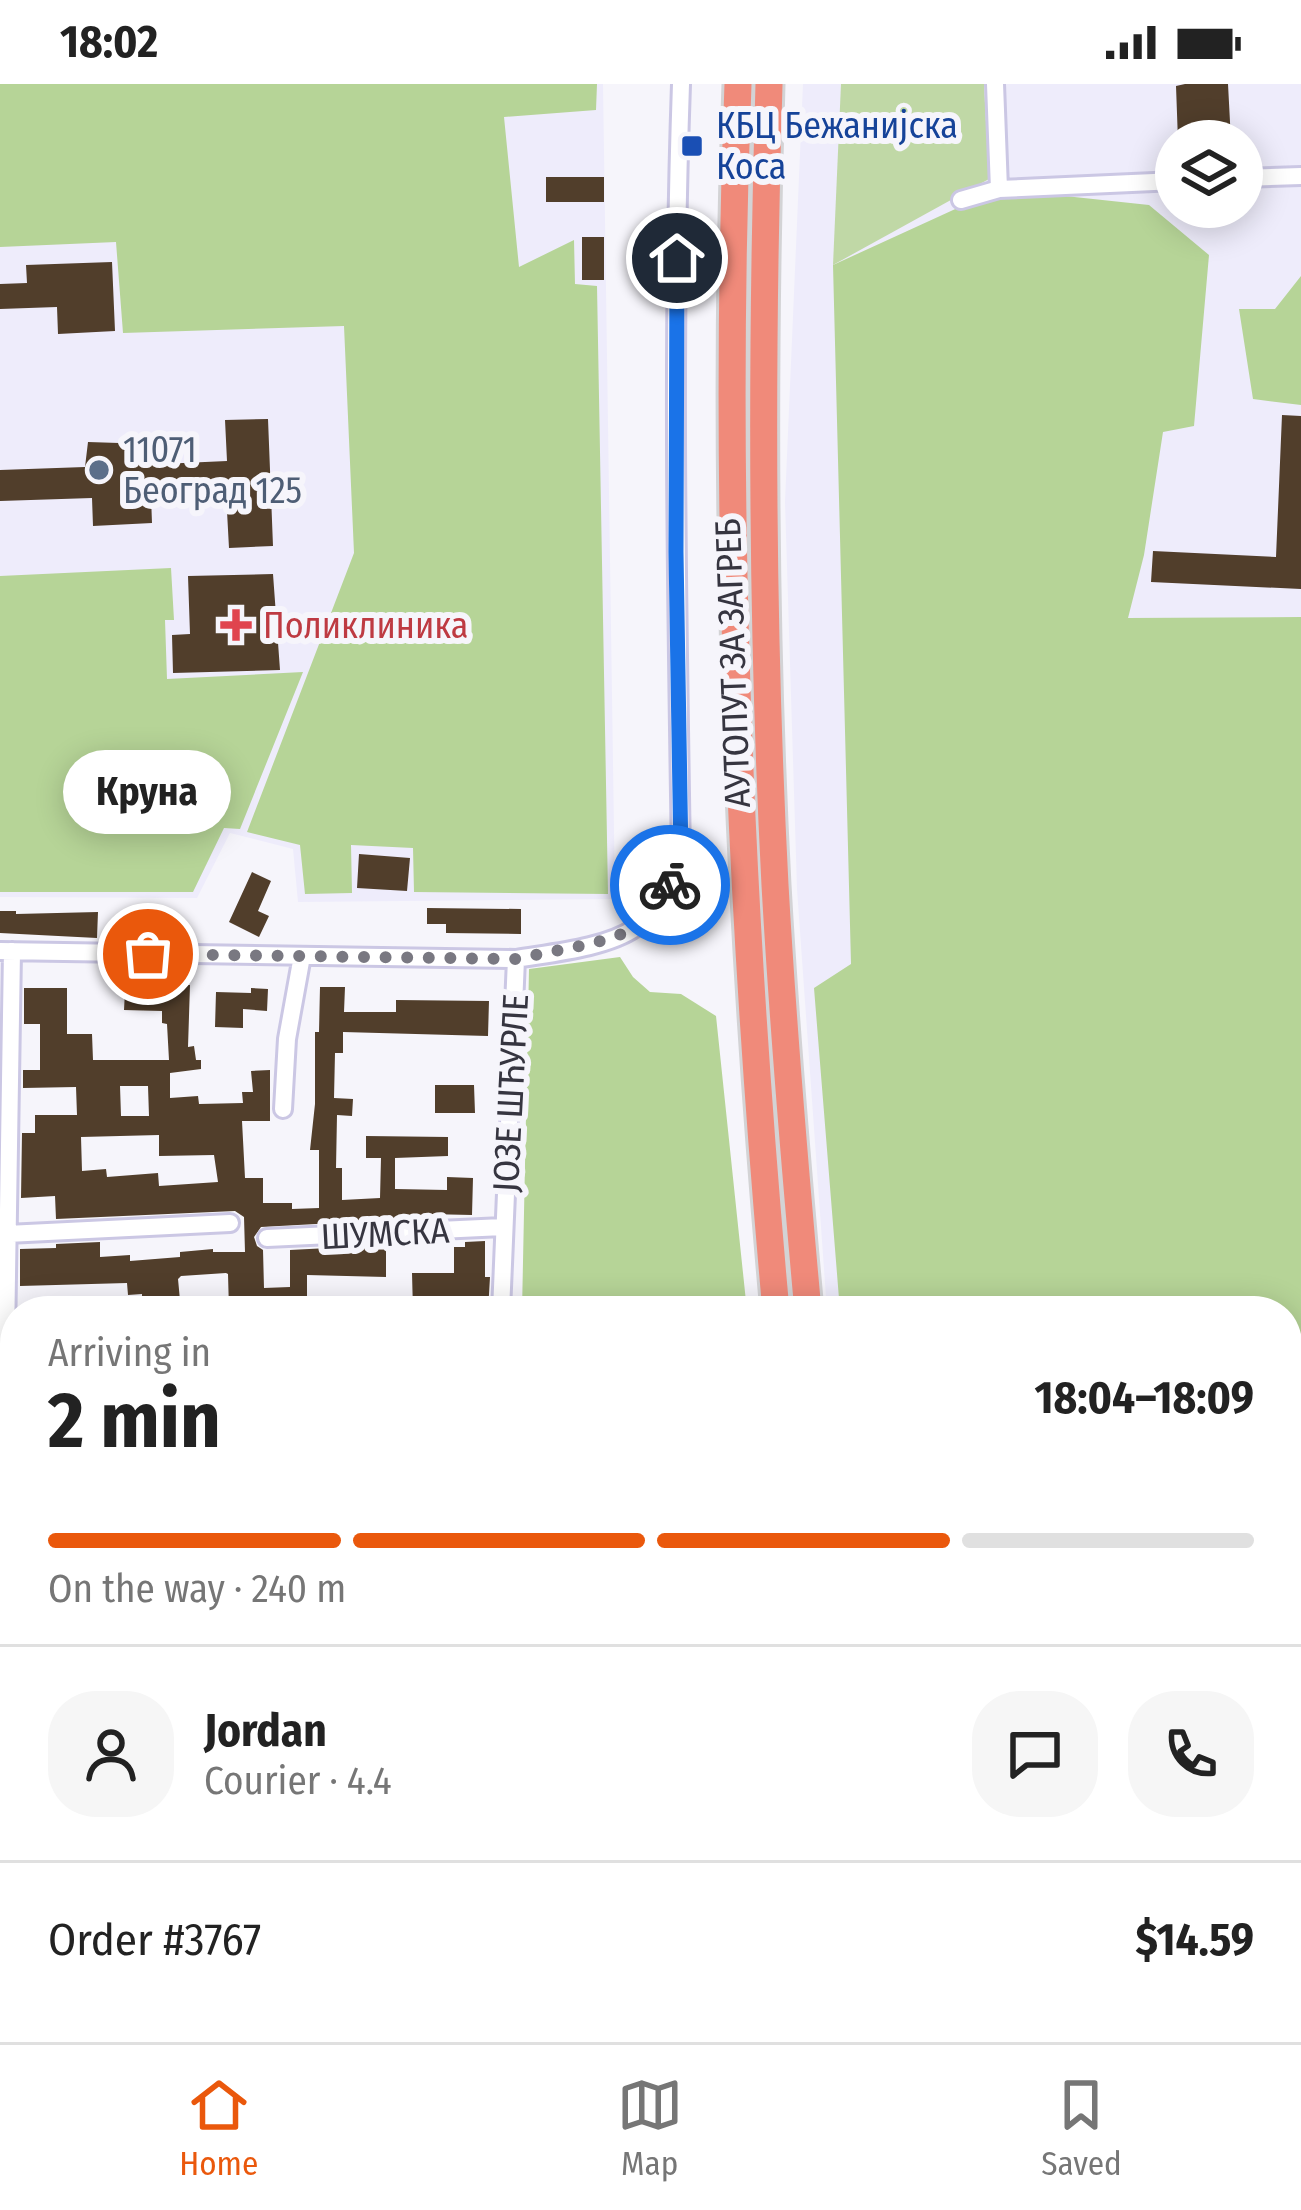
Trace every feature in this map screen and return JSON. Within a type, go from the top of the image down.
[{"type":"highway","name":"АУТОПУТ ЗА ЗАГРЕБ","points":[[738,84],[732,409],[736,688],[753,1036],[775,1296]]},
{"type":"highway","name":"АУТОПУТ ЗА ЗАГРЕБ","points":[[769,84],[764,561],[769,731],[783,1022],[807,1296]]},
{"type":"street","points":[[516,959],[594,943],[638,927],[669,887],[681,858],[676,552],[681,84]]},
{"type":"street","points":[[995,84],[999,189]]},
{"type":"street","points":[[1263,177],[1301,176]]},
{"type":"street","points":[[961,200],[999,189],[1155,182]]},
{"type":"street","points":[[6,951],[9,1296]]},
{"type":"street","name":"ЈОЗЕ ШЋУРЛЕ","points":[[6,951],[516,959],[501,1296]]},
{"type":"street","points":[[283,1109],[287,1039],[302,956]]},
{"type":"street","points":[[8,1234],[230,1223]]},
{"type":"street","name":"ШУМСКА","points":[[267,1238],[503,1227]]},
{"type":"shaded area","points":[[0,84],[603,84],[615,899],[298,902],[293,849],[230,833],[197,898],[0,897]]},
{"type":"shaded area","points":[[803,84],[1301,84],[1301,1296],[826,1296],[797,889],[785,502]]},
{"type":"green space","points":[[0,84],[597,84],[596,110],[504,117],[519,267],[574,240],[575,284],[597,286],[608,894],[414,892],[413,848],[351,845],[352,893],[305,894],[300,845],[247,832],[354,553],[344,326],[123,333],[116,242],[0,247]]},
{"type":"green space","points":[[841,84],[984,84],[989,179],[833,265]]},
{"type":"green space","points":[[999,189],[1149,205],[1155,210],[1155,228],[1177,228],[1209,255],[1194,426],[1163,432],[1144,555],[1128,618],[1301,617],[1301,1296],[839,1296],[814,988],[851,964],[833,265]]},
{"type":"green space","points":[[1301,276],[1301,405],[1253,399],[1239,309],[1275,309]]},
{"type":"green space","points":[[171,568],[174,620],[165,620],[167,679],[303,672],[240,829],[224,828],[193,892],[0,892],[0,576]]},
{"type":"green space","points":[[620,957],[650,992],[681,994],[716,1016],[745,1296],[522,1296],[529,969]]},
{"type":"building","points":[[1228,84],[1230,120],[1177,120],[1176,86]]},
{"type":"building","points":[[546,177],[604,177],[604,202],[546,202]]},
{"type":"building","points":[[582,237],[604,237],[604,280],[582,280]]},
{"type":"building","points":[[112,262],[115,331],[58,334],[57,307],[0,309],[0,284],[27,283],[26,265]]},
{"type":"building","points":[[1282,415],[1301,416],[1301,589],[1151,582],[1153,551],[1276,557]]},
{"type":"building","points":[[268,419],[273,546],[229,548],[226,493],[151,496],[152,523],[93,526],[92,498],[0,501],[0,470],[85,467],[88,442],[153,438],[161,464],[227,461],[225,420]]},
{"type":"building","name":"Поликлиника","points":[[273,574],[280,670],[173,673],[172,635],[190,634],[188,576]]},
{"type":"building","points":[[359,854],[410,858],[407,891],[357,888]]},
{"type":"building","points":[[252,872],[271,881],[258,911],[269,916],[259,937],[229,922]]},
{"type":"building","points":[[427,908],[521,909],[521,934],[446,933],[446,924],[427,924]]},
{"type":"building","points":[[0,911],[98,912],[97,938],[0,933]]},
{"type":"building","points":[[166,966],[181,967],[181,985],[190,985],[188,1047],[194,1046],[201,1069],[170,1073],[170,1098],[198,1096],[199,1104],[243,1103],[242,1092],[253,1092],[251,1071],[270,1070],[270,1121],[242,1121],[245,1178],[263,1178],[263,1203],[292,1203],[292,1209],[319,1208],[319,1150],[310,1150],[320,987],[345,987],[344,1012],[396,1012],[396,1000],[489,1001],[488,1036],[343,1032],[343,1053],[335,1053],[334,1098],[353,1099],[352,1116],[337,1115],[336,1168],[342,1168],[342,1200],[380,1198],[381,1158],[366,1158],[366,1136],[448,1137],[448,1156],[395,1158],[395,1189],[447,1190],[447,1177],[473,1178],[472,1215],[426,1214],[426,1218],[261,1227],[254,1237],[263,1250],[264,1288],[290,1287],[290,1250],[386,1245],[386,1277],[307,1275],[307,1296],[229,1296],[226,1273],[181,1276],[180,1296],[128,1295],[127,1283],[20,1286],[20,1249],[100,1242],[100,1257],[130,1255],[130,1261],[213,1249],[245,1252],[244,1217],[235,1211],[56,1219],[55,1196],[21,1198],[22,1133],[35,1133],[35,1115],[77,1115],[76,1087],[23,1088],[23,1070],[40,1070],[40,1024],[24,1024],[24,988],[67,988],[67,1034],[92,1034],[93,1060],[169,1060],[162,1011],[124,1010],[125,991],[163,991]],"holes":[[[120,1086],[148,1086],[149,1116],[121,1116]],[[159,1135],[159,1156],[214,1155],[218,1182],[159,1186],[158,1173],[107,1177],[106,1169],[82,1171],[81,1137]]]},
{"type":"building","points":[[251,988],[268,989],[267,1011],[243,1009],[243,1028],[215,1027],[216,992],[251,993]]},
{"type":"building","points":[[435,1085],[474,1085],[475,1113],[435,1113]]},
{"type":"building","points":[[485,1241],[489,1296],[413,1296],[412,1273],[454,1273],[454,1247],[465,1247],[465,1242]]},
{"type":"way so far","points":[[148,954],[516,959],[594,943],[638,927],[670,885]]},
{"type":"place","name":"КБЦ Бежанијска Коса","points":[[692,146]]},
{"type":"place","name":"11071 Београд 125","points":[[99,470]]},
{"type":"place","name":"Поликлиника","points":[[236,625]]},
{"type":"place","name":"Круна","points":[[148,954]]},
{"type":"route","points":[[670,885],[681,858],[677,258]]}]
